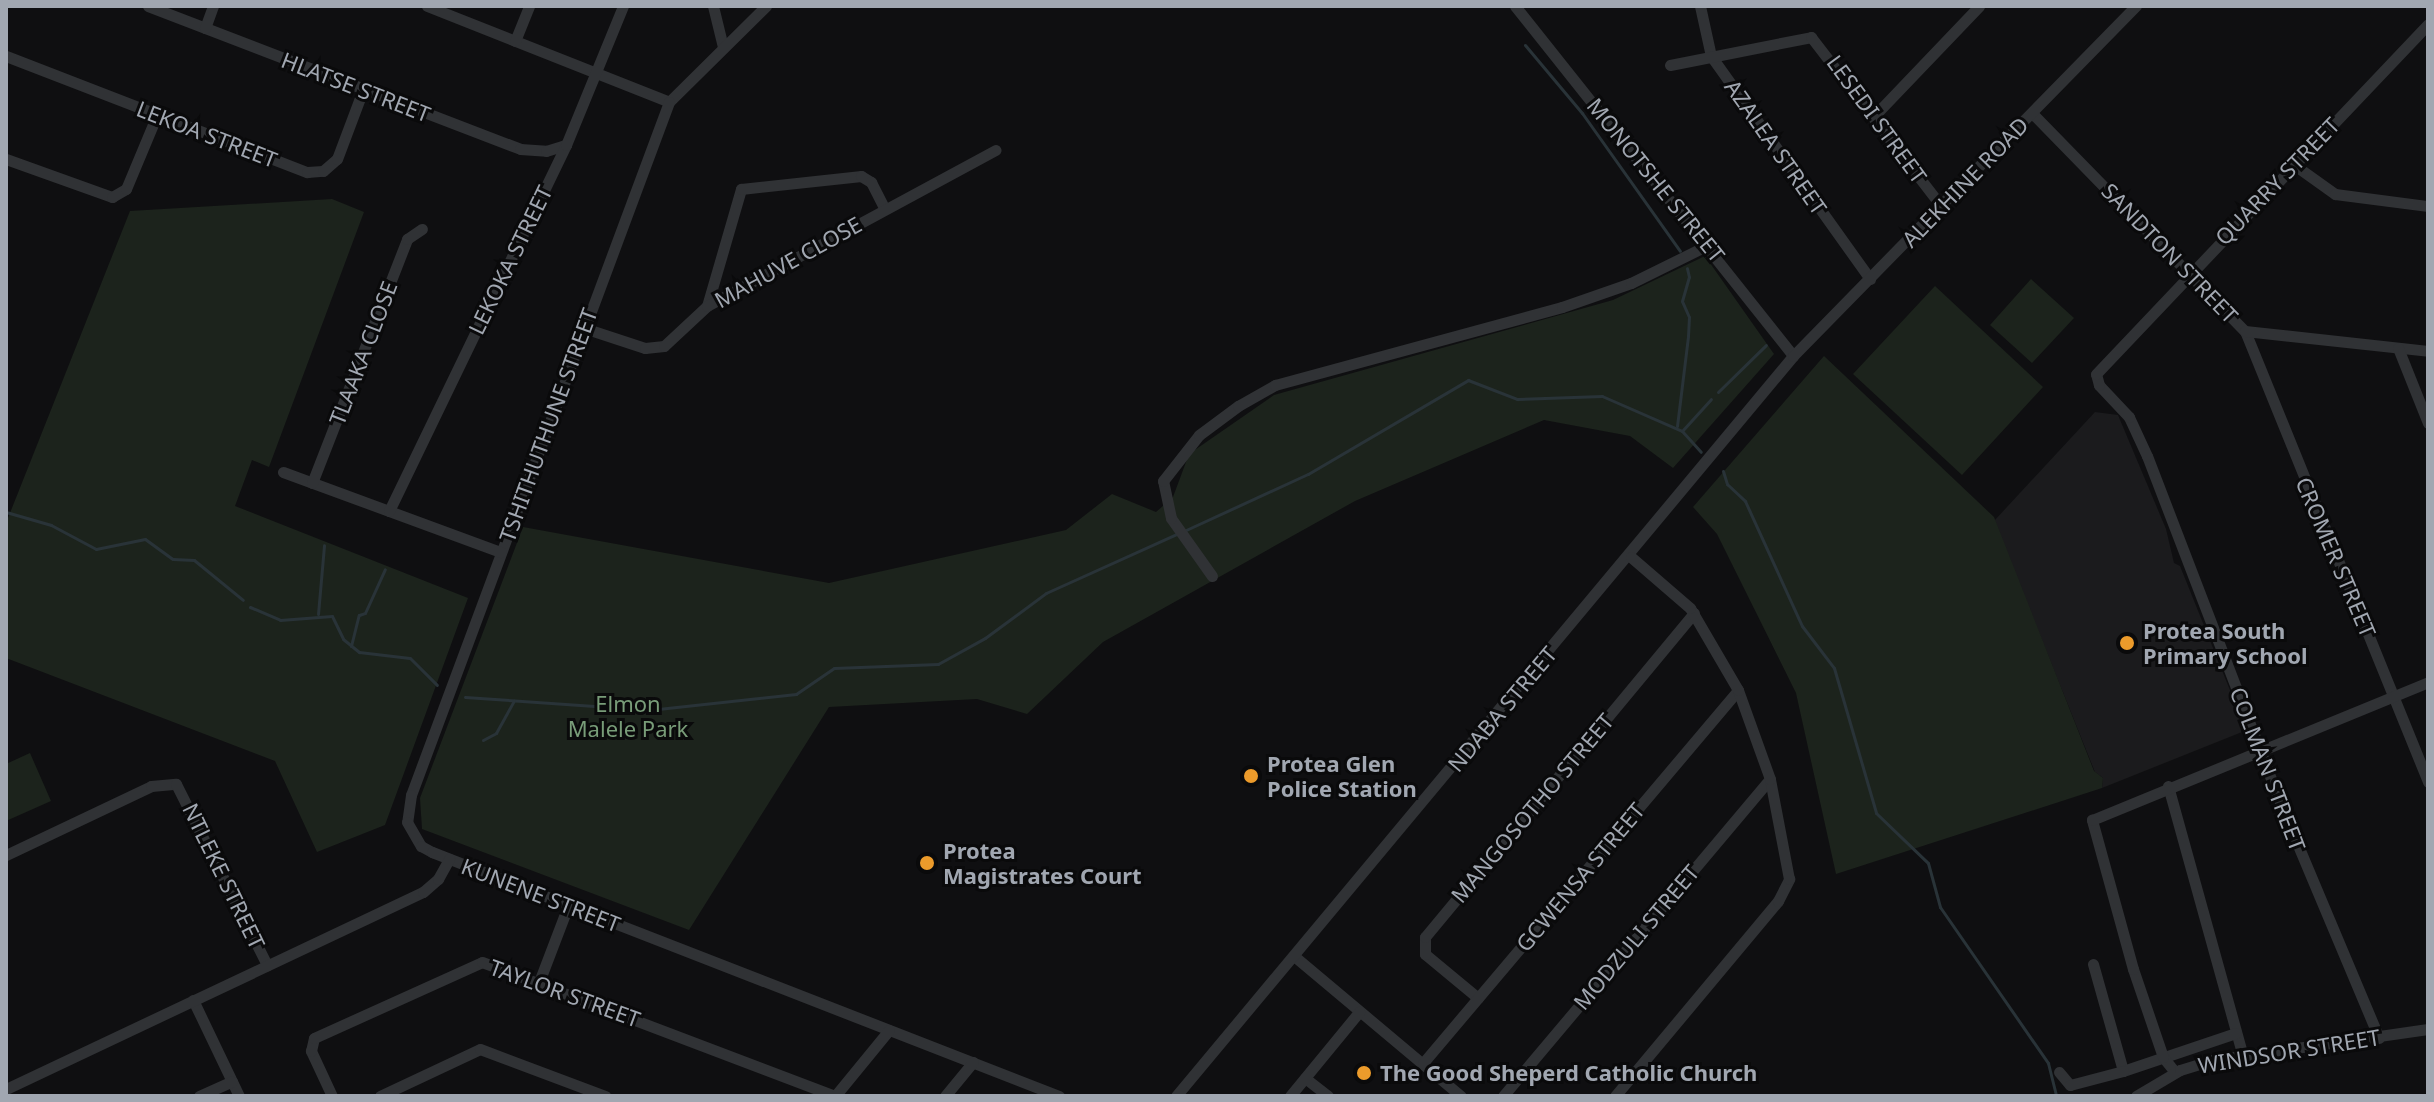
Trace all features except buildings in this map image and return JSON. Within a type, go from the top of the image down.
[{"type":"street","name":"HLATSE STREET","points":[[148,6],[520,149],[537,152],[566,145]]},
{"type":"street","points":[[205,28],[213,6]]},
{"type":"street","points":[[515,41],[529,6]]},
{"type":"street","name":"LEKOKA STREET","points":[[389,511],[566,145],[597,76],[623,6]]},
{"type":"street","points":[[713,6],[713,24],[723,47]]},
{"type":"street","name":"TSHITHUTHUNE STREET","points":[[449,859],[421,846],[406,815],[584,328],[669,102],[766,6]]},
{"type":"street","name":"MONOTSHE STREET","points":[[1515,6],[1708,245],[1793,356]]},
{"type":"street","name":"AZALEA STREET","points":[[1700,6],[1711,56],[1870,279]]},
{"type":"street","points":[[1875,115],[1979,6]]},
{"type":"street","name":"ALEKHINE ROAD","points":[[1793,356],[2136,6]]},
{"type":"street","points":[[434,7],[597,76],[669,102]]},
{"type":"street","name":"QUARRY STREET","points":[[2096,374],[2191,270],[2428,24]]},
{"type":"street","name":"LESEDI STREET","points":[[1670,65],[1811,37],[1875,115],[1941,206]]},
{"type":"street","name":"LEKOA STREET","points":[[6,56],[316,173],[337,159],[363,90]]},
{"type":"street","name":"SANDTON STREET","points":[[2032,113],[2191,270],[2245,331],[2428,351]]},
{"type":"street","points":[[6,159],[112,197],[126,189],[157,115]]},
{"type":"street","name":"MAHUVE CLOSE","points":[[584,328],[660,348],[707,306],[995,150]]},
{"type":"street","points":[[2293,164],[2335,194],[2428,206]]},
{"type":"street","points":[[707,306],[741,189],[861,176],[871,182],[885,209]]},
{"type":"street","name":"TLAAKA CLOSE","points":[[312,483],[407,239],[422,229]]},
{"type":"street","points":[[1212,576],[1171,518],[1163,481],[1199,435],[1275,385],[1562,307],[1631,283],[1708,245]]},
{"type":"street","name":"CROMER STREET","points":[[2245,331],[2428,782]]},
{"type":"street","points":[[2398,348],[2428,423]]},
{"type":"street","name":"NDABA STREET","points":[[1176,1096],[1631,557],[1793,356]]},
{"type":"street","name":"COLMAN STREET","points":[[2096,374],[2136,430],[2260,752],[2379,1038]]},
{"type":"street","points":[[283,472],[501,552]]},
{"type":"street","points":[[1615,1096],[1786,890],[1788,864],[1770,779],[1738,690],[1694,613],[1631,557]]},
{"type":"street","name":"MANGOSOTHO STREET","points":[[1478,998],[1425,954],[1425,937],[1694,613]]},
{"type":"street","points":[[2175,1072],[2163,1057],[2092,828],[2094,817],[2428,682]]},
{"type":"street","name":"GCWENSA STREET","points":[[1423,1063],[1738,690]]},
{"type":"street","name":"MODZULI STREET","points":[[1503,1096],[1770,779]]},
{"type":"street","name":"NTLEKE STREET","points":[[6,855],[151,786],[176,784],[267,965]]},
{"type":"street","points":[[2168,786],[2243,1057]]},
{"type":"street","name":"KUNENE STREET","points":[[6,1089],[423,892],[438,879],[449,859],[1056,1096]]},
{"type":"street","points":[[539,982],[568,906]]},
{"type":"street","points":[[1294,956],[1461,1096]]},
{"type":"street","name":"TAYLOR STREET","points":[[332,1096],[310,1049],[320,1034],[478,962],[539,982],[835,1096]]},
{"type":"street","points":[[2093,964],[2123,1071]]},
{"type":"street","points":[[193,1000],[239,1096]]},
{"type":"street","points":[[1290,1096],[1359,1012]]},
{"type":"street","name":"WINDSOR STREET","points":[[2136,1096],[2175,1072],[2213,1060],[2428,1029]]},
{"type":"street","points":[[835,1096],[889,1030]]},
{"type":"street","points":[[2059,1072],[2070,1085],[2123,1071],[2236,1033]]},
{"type":"street","points":[[380,1096],[480,1049],[605,1096]]},
{"type":"street","points":[[945,1096],[973,1062]]},
{"type":"street","points":[[1305,1078],[1328,1096]]},
{"type":"street","points":[[199,1096],[232,1081]]},
{"type":"shaded area","name":"Protea South Primary School","points":[[2095,412],[2118,415],[2166,529],[2174,563],[2180,566],[2242,720],[2242,732],[2102,788],[2103,778],[2095,772],[1994,521]]},
{"type":"green space","points":[[332,199],[364,212],[269,467],[252,460],[235,506],[468,598],[385,825],[317,852],[275,761],[6,658],[6,523],[130,211]]},
{"type":"green space","name":"Elmon Malele Park","points":[[1705,256],[1774,354],[1673,468],[1630,436],[1544,420],[1355,501],[1103,642],[1027,714],[977,699],[829,707],[689,930],[422,829],[420,798],[523,527],[829,583],[1066,530],[1112,494],[1156,512],[1173,497],[1189,454],[1274,395],[1613,300]]},
{"type":"green space","points":[[2031,279],[2074,318],[2032,363],[1990,325]]},
{"type":"green space","points":[[1935,286],[2043,387],[1962,475],[1853,374]]},
{"type":"green space","points":[[1824,356],[1994,517],[2094,771],[2103,778],[2102,788],[1836,874],[1796,693],[1717,534],[1693,507]]},
{"type":"green space","points":[[30,753],[51,801],[6,821],[6,764]]},
{"type":"waterway","points":[[1525,45],[1582,113],[1680,251]]},
{"type":"waterway","points":[[1677,426],[1688,336],[1689,317],[1682,301],[1689,277],[1687,268]]},
{"type":"waterway","points":[[1718,392],[1766,345]]},
{"type":"waterway","points":[[1186,530],[1308,474],[1468,380],[1517,399],[1602,396],[1682,431],[1701,452]]},
{"type":"waterway","points":[[1682,431],[1711,399]]},
{"type":"waterway","points":[[1723,471],[1727,484],[1745,501],[1802,626],[1834,668],[1876,813],[1928,863],[1940,907],[2048,1063],[2056,1096]]},
{"type":"waterway","points":[[6,512],[51,525],[96,549],[145,539],[173,559],[194,560],[243,600]]},
{"type":"waterway","points":[[465,697],[649,710],[796,694],[834,668],[938,664],[985,638],[1046,593],[1179,533]]},
{"type":"waterway","points":[[318,614],[324,545]]},
{"type":"waterway","points":[[351,646],[359,615],[365,613],[385,569]]},
{"type":"waterway","points":[[250,607],[280,620],[332,616],[343,639],[359,652],[410,658],[437,685]]},
{"type":"waterway","points":[[483,740],[496,733],[514,701]]},
{"type":"place","name":"Protea South Primary School","points":[[2127,643]]},
{"type":"place","name":"Protea Glen Police Station","points":[[1251,776]]},
{"type":"place","name":"Protea Magistrates Court","points":[[927,863]]},
{"type":"place","name":"The Good Sheperd Catholic Church","points":[[1364,1073]]}]
